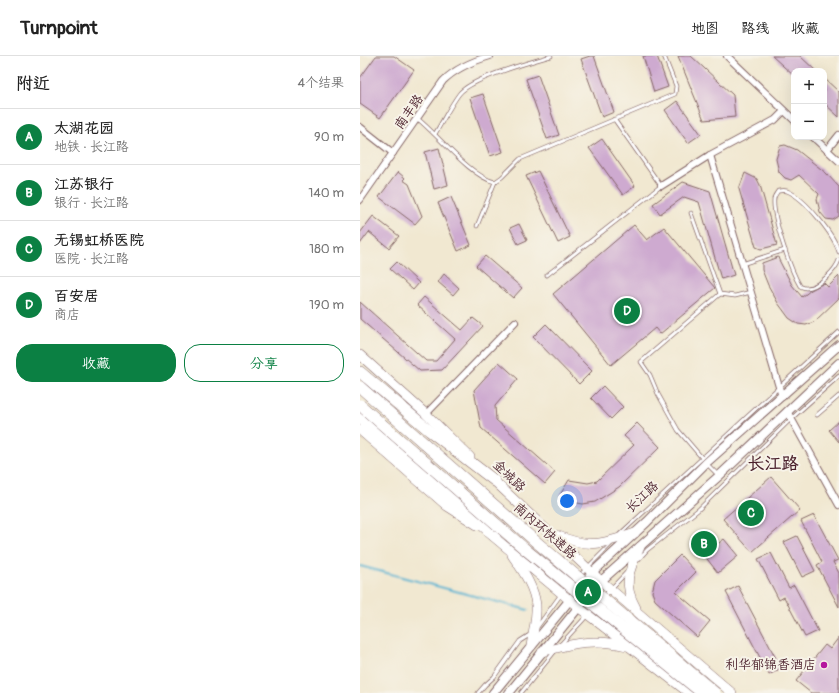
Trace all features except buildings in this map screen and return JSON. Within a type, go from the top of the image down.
[{"type":"highway","points":[[360,372],[430,431],[495,481]]},
{"type":"highway","name":"南内环快速路","points":[[360,387],[534,540],[715,693]]},
{"type":"highway","name":"南内环快速路","points":[[360,404],[526,550],[702,693]]},
{"type":"highway","points":[[360,418],[495,536]]},
{"type":"main road","name":"长江路","points":[[493,693],[531,646],[566,596],[590,570],[635,533],[704,461],[782,397],[839,345]]},
{"type":"main road","name":"金城路","points":[[360,355],[426,414],[601,581],[732,693]]},
{"type":"main road","points":[[509,693],[578,607],[601,581],[719,476],[839,363]]},
{"type":"main road","points":[[360,430],[447,506],[495,536],[578,607],[689,693]]},
{"type":"main road","points":[[550,533],[568,540],[590,544],[616,539],[635,533]]},
{"type":"main road","points":[[639,613],[633,602],[628,587],[629,569],[640,546]]},
{"type":"main road","points":[[507,547],[524,572],[532,589],[536,606],[531,646]]},
{"type":"main road","points":[[542,652],[585,642],[613,643],[630,646]]},
{"type":"street","name":"南丰路","points":[[360,200],[451,73],[476,60],[490,56]]},
{"type":"street","points":[[727,56],[791,117]]},
{"type":"street","points":[[661,186],[710,155],[775,120],[784,111]]},
{"type":"street","points":[[360,127],[393,153]]},
{"type":"street","points":[[827,150],[839,135]]},
{"type":"street","points":[[815,140],[839,161]]},
{"type":"street","points":[[710,155],[782,397]]},
{"type":"street","points":[[426,414],[515,322]]},
{"type":"street","points":[[788,411],[839,504]]},
{"type":"lane","points":[[435,134],[460,93],[471,84],[512,68],[551,56]]},
{"type":"lane","points":[[478,226],[495,182],[520,159],[675,94],[676,86],[664,56]]},
{"type":"lane","points":[[418,119],[456,155],[486,180],[495,182]]},
{"type":"lane","points":[[547,275],[661,186],[614,119]]},
{"type":"lane","points":[[839,252],[837,246],[817,217],[801,198],[786,190],[778,191],[774,198],[774,215],[793,274],[800,286],[806,288],[814,286],[831,274],[839,260]]},
{"type":"lane","points":[[691,213],[720,294]]},
{"type":"lane","points":[[742,264],[785,250]]},
{"type":"lane","points":[[719,476],[704,461],[678,430],[658,394],[650,375],[641,362],[720,294],[734,296],[751,292]]},
{"type":"lane","name":"长江路","points":[[590,570],[616,539],[704,461],[779,387],[839,332]]},
{"type":"lane","points":[[602,599],[647,550],[698,510],[792,418],[839,376]]},
{"type":"lane","points":[[817,415],[839,396]]},
{"type":"lane","name":"长江路","points":[[478,693],[484,684],[494,677],[520,640],[533,632],[566,596]]},
{"type":"lane","points":[[521,693],[597,604]]},
{"type":"waterway","points":[[360,566],[528,610]]},
{"type":"place","name":"百安居","points":[[627,311]]},
{"type":"place","name":"无锡虹桥医院","points":[[751,513]]},
{"type":"place","name":"江苏银行","points":[[704,544]]},
{"type":"place","name":"太湖花园","points":[[588,592]]},
{"type":"place","name":"利华郁锦香酒店","points":[[824,665]]},
{"type":"district","name":"长江路","points":[[773,463]]}]
